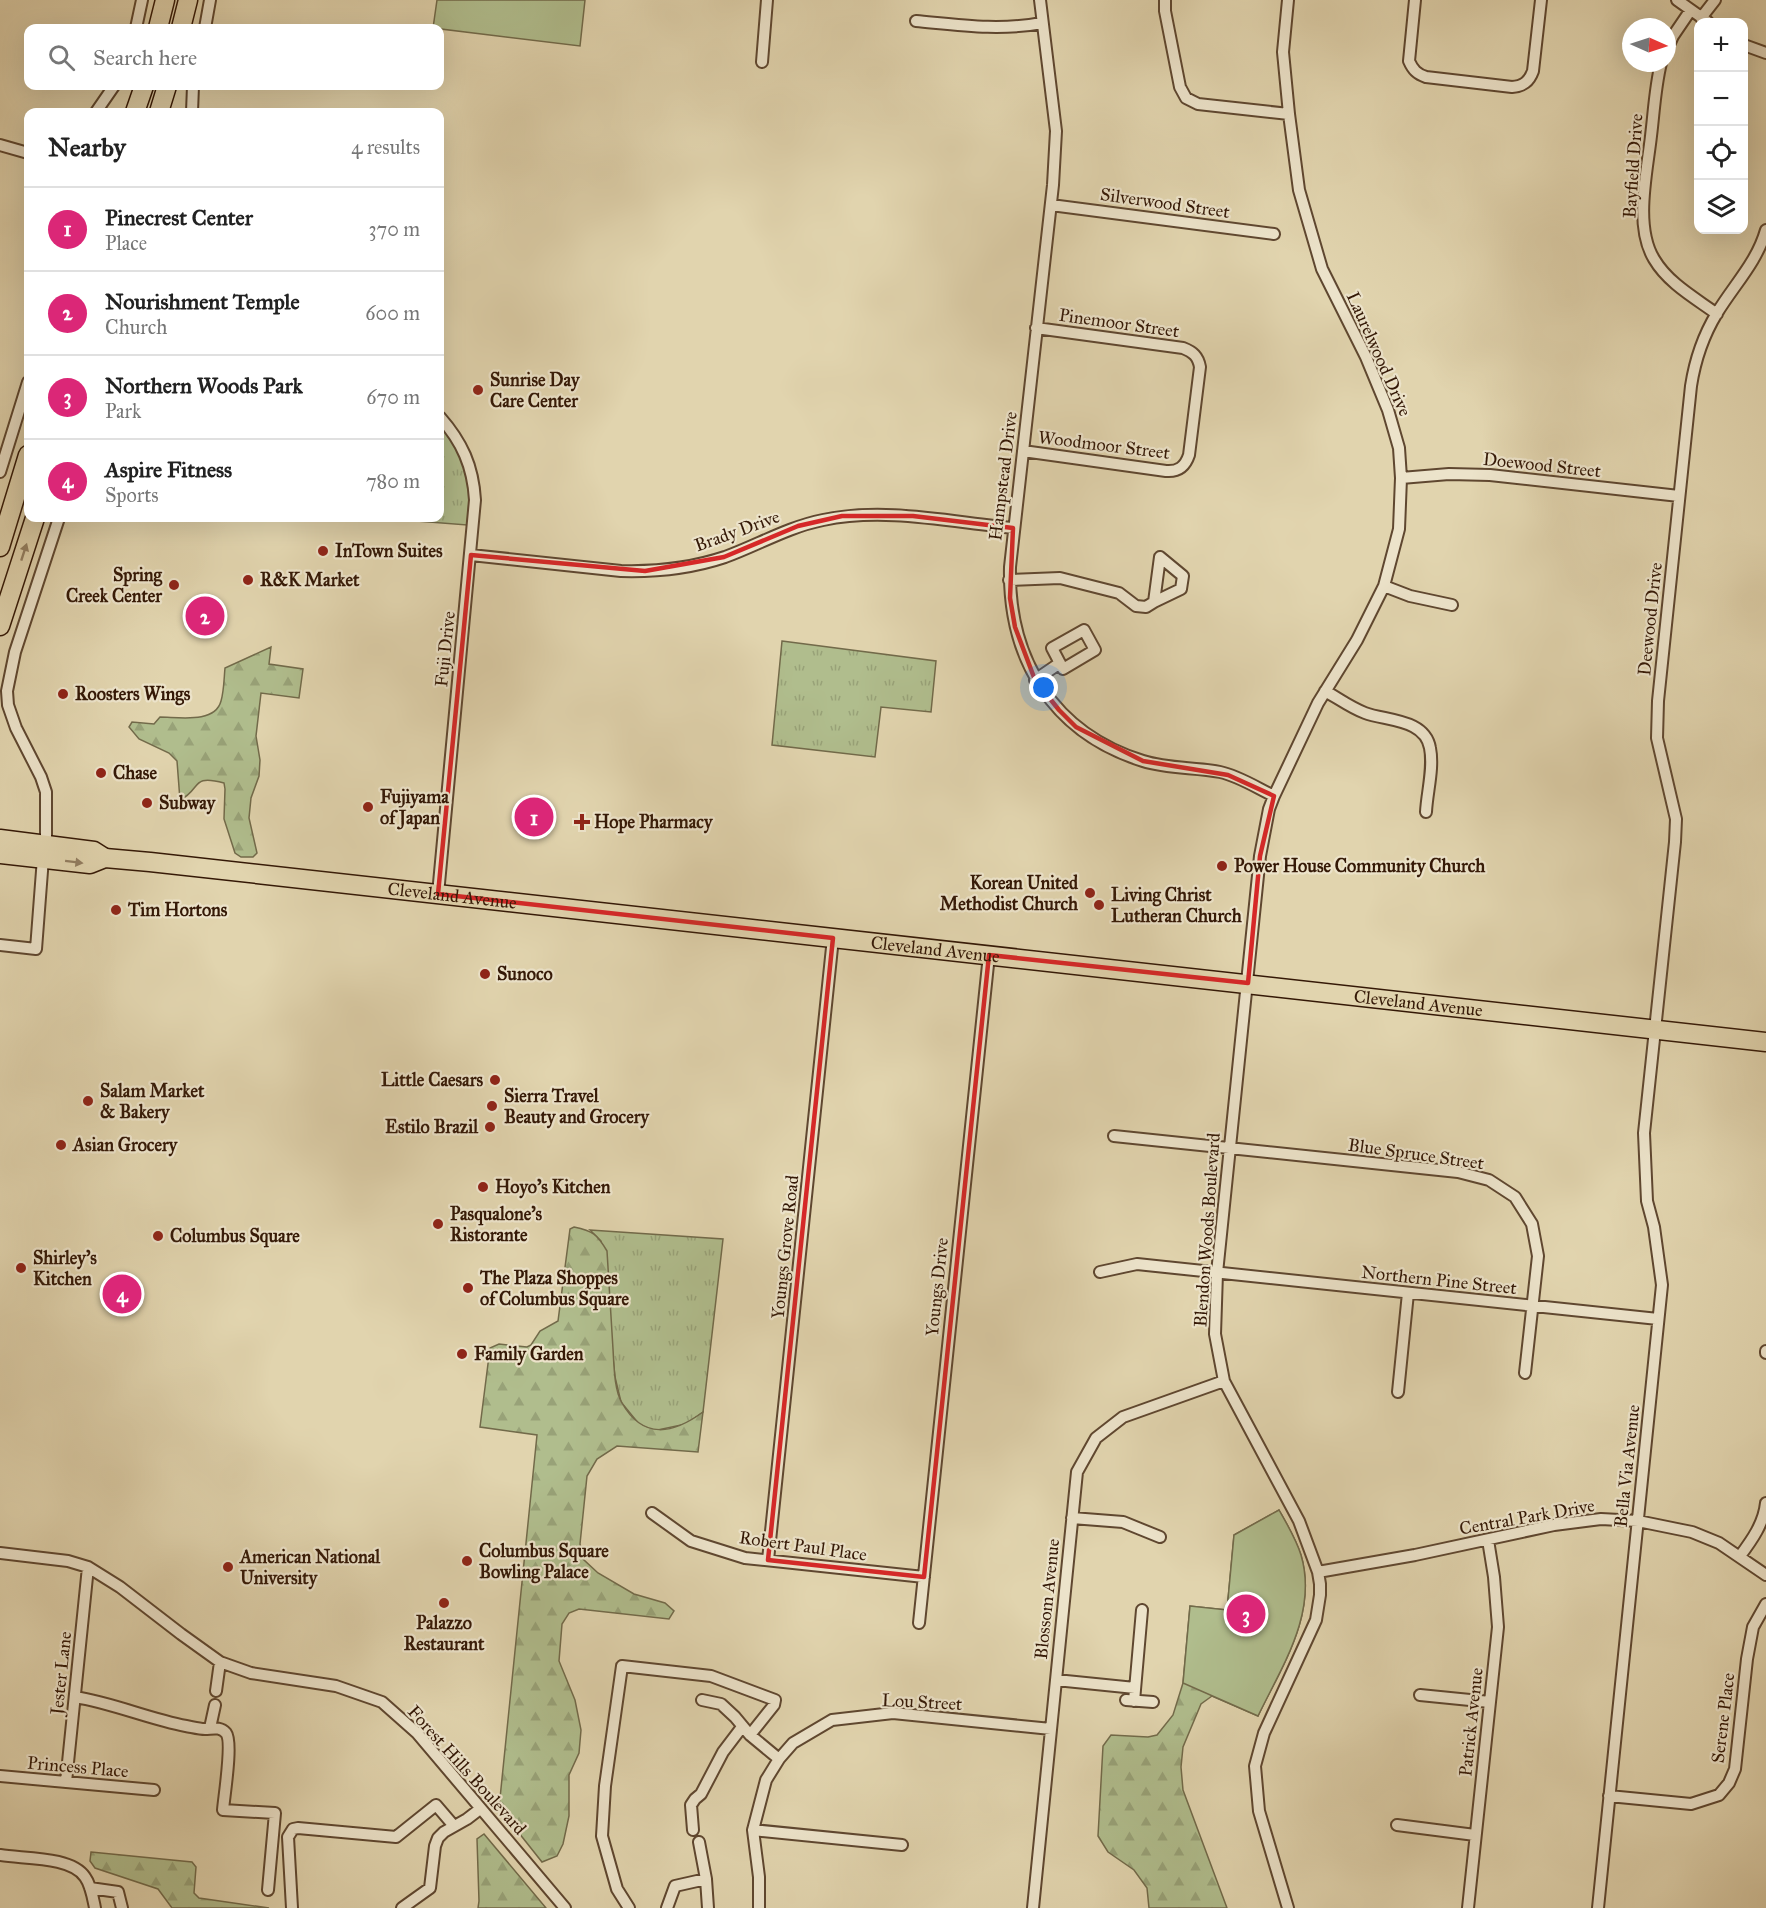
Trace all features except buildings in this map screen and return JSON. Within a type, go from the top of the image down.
[{"type":"main road","points":[[159,24],[165,0]]},
{"type":"main road","points":[[169,24],[171,0]]},
{"type":"main road","points":[[182,24],[188,0]]},
{"type":"main road","points":[[136,108],[143,90]]},
{"type":"main road","points":[[148,108],[153,90]]},
{"type":"main road","points":[[160,108],[166,90]]},
{"type":"main road","points":[[0,547],[24,468]]},
{"type":"main road","points":[[0,626],[34,522]]},
{"type":"main road","name":"Cleveland Avenue","points":[[0,839],[90,864],[105,858],[1766,1042]]},
{"type":"main road","name":"Cleveland Avenue","points":[[0,854],[44,851]]},
{"type":"street","points":[[137,24],[142,0]]},
{"type":"street","points":[[206,24],[210,0]]},
{"type":"street","points":[[762,62],[767,0]]},
{"type":"street","name":"Hampstead Drive","points":[[1040,0],[1056,131],[1051,205],[1013,528],[1009,580],[1015,627],[1035,680],[1076,727],[1106,745],[1143,761],[1228,775],[1274,796]]},
{"type":"street","points":[[1165,0],[1165,11],[1180,87],[1186,98],[1198,104],[1289,114]]},
{"type":"street","name":"Laurelwood Drive","points":[[1248,983],[1260,856],[1269,809],[1324,691],[1357,640],[1384,586],[1399,529],[1401,478],[1399,448],[1389,410],[1366,357],[1322,269],[1299,190],[1283,52],[1288,0]]},
{"type":"street","points":[[1415,0],[1409,61],[1412,69],[1426,77],[1512,87],[1525,84],[1533,71],[1541,0]]},
{"type":"street","points":[[1677,0],[1701,18]]},
{"type":"street","points":[[1705,18],[1715,0]]},
{"type":"street","points":[[1676,32],[1690,11]]},
{"type":"street","points":[[916,21],[1006,28],[1042,23]]},
{"type":"street","points":[[1748,47],[1766,54]]},
{"type":"street","name":"Bayfield Drive","points":[[1659,72],[1643,208],[1648,244],[1653,258],[1668,277],[1717,314]]},
{"type":"street","points":[[99,108],[111,90]]},
{"type":"street","points":[[192,108],[193,90]]},
{"type":"street","points":[[0,145],[24,152]]},
{"type":"street","name":"Silverwood Street","points":[[1051,205],[1274,234]]},
{"type":"street","name":"Deewood Drive","points":[[1654,1028],[1676,819],[1659,749],[1656,721],[1695,365],[1704,339],[1717,314],[1758,254],[1766,230]]},
{"type":"street","name":"Pinemoor Street","points":[[1036,328],[1183,348],[1195,354],[1200,367],[1192,433],[1187,463],[1181,468]]},
{"type":"street","points":[[0,472],[24,395]]},
{"type":"street","name":"Fuji Drive","points":[[438,894],[475,500],[474,481],[463,450],[456,436],[444,422]]},
{"type":"street","name":"Woodmoor Street","points":[[1023,451],[1174,472],[1181,468]]},
{"type":"street","name":"Doewood Street","points":[[1401,478],[1449,474],[1490,475],[1679,496]]},
{"type":"street","name":"Brady Drive","points":[[471,555],[621,571],[645,571],[674,569],[724,557],[798,526],[842,516],[871,514],[913,516],[1013,528]]},
{"type":"street","points":[[0,945],[36,949],[46,792],[42,777],[16,728],[8,705],[7,691],[15,652],[57,522]]},
{"type":"street","points":[[1009,580],[1060,578],[1119,593],[1136,606],[1146,606],[1154,602]]},
{"type":"street","points":[[1384,586],[1410,596],[1452,605]]},
{"type":"street","points":[[1035,680],[1060,663]]},
{"type":"street","points":[[1324,691],[1364,713],[1414,726],[1424,735],[1430,745],[1431,757],[1426,812]]},
{"type":"street","name":"Youngs Grove Road","points":[[768,1560],[834,938]]},
{"type":"street","name":"Youngs Drive","points":[[919,1623],[989,955]]},
{"type":"street","name":"Blendon Woods Boulevard","points":[[1248,983],[1217,1273],[1215,1334],[1224,1381],[1299,1521],[1318,1572],[1320,1594],[1316,1620],[1264,1733],[1255,1766],[1258,1811],[1288,1908]]},
{"type":"street","name":"Bella Via Avenue","points":[[1598,1908],[1662,1285],[1654,1227],[1647,1201],[1644,1133],[1654,1028]]},
{"type":"street","name":"Blue Spruce Street","points":[[1114,1136],[1458,1172],[1489,1180],[1515,1197],[1532,1224],[1538,1256],[1525,1373]]},
{"type":"street","name":"Northern Pine Street","points":[[1101,1272],[1137,1264],[1658,1319]]},
{"type":"street","points":[[1398,1392],[1408,1293]]},
{"type":"street","name":"Blossom Avenue","points":[[1033,1908],[1077,1472],[1096,1438],[1123,1417],[1224,1381]]},
{"type":"street","points":[[1740,1556],[1765,1515],[1766,1503]]},
{"type":"street","name":"Robert Paul Place","points":[[652,1513],[691,1541],[745,1558],[924,1577]]},
{"type":"street","points":[[1072,1518],[1123,1522],[1160,1537]]},
{"type":"street","name":"Central Park Drive","points":[[1318,1572],[1488,1540],[1554,1525],[1601,1519],[1638,1521],[1692,1532],[1719,1543],[1766,1575]]},
{"type":"street","name":"Patrick Avenue","points":[[1468,1908],[1498,1627],[1488,1540]]},
{"type":"street","name":"Forest Hills Boulevard","points":[[0,1553],[68,1561],[87,1567],[120,1587],[220,1662],[251,1673],[336,1686],[382,1702],[417,1733],[565,1908]]},
{"type":"street","name":"Jester Lane","points":[[66,1782],[87,1567]]},
{"type":"street","name":"Serene Place","points":[[1609,1796],[1691,1804],[1719,1795],[1730,1783],[1735,1768],[1747,1659],[1753,1627],[1766,1604]]},
{"type":"street","points":[[1142,1610],[1135,1688],[1130,1700],[1153,1702]]},
{"type":"street","points":[[216,1692],[220,1662]]},
{"type":"street","points":[[629,1908],[617,1889],[602,1836],[605,1786],[622,1666],[711,1676],[775,1700],[774,1705],[723,1752],[701,1794],[691,1805],[693,1830]]},
{"type":"street","points":[[1056,1680],[1135,1688]]},
{"type":"street","points":[[1420,1695],[1490,1702]]},
{"type":"street","points":[[75,1697],[95,1700],[165,1722],[222,1730],[229,1739],[223,1810],[275,1813],[268,1890]]},
{"type":"street","points":[[702,1700],[721,1704],[746,1731],[779,1759]]},
{"type":"street","points":[[210,1728],[214,1705]]},
{"type":"street","name":"Lou Street","points":[[759,1908],[759,1877],[753,1830],[766,1780],[779,1759],[793,1743],[832,1720],[893,1713],[1051,1729]]},
{"type":"street","name":"Princess Place","points":[[0,1776],[154,1790]]},
{"type":"street","points":[[292,1908],[288,1837],[293,1829],[396,1837],[436,1805],[454,1826]]},
{"type":"street","points":[[402,1908],[430,1888],[438,1838],[480,1809]]},
{"type":"street","points":[[1398,1826],[1475,1835]]},
{"type":"street","points":[[753,1830],[902,1845]]},
{"type":"street","points":[[699,1842],[706,1879],[708,1908]]},
{"type":"street","points":[[0,1855],[61,1862],[81,1871],[87,1879],[95,1908]]},
{"type":"street","points":[[667,1908],[675,1886],[706,1879]]},
{"type":"street","points":[[90,1888],[118,1892],[122,1908]]},
{"type":"highlighted area","points":[[842,516],[913,516],[1013,528],[1010,598],[1015,627],[1035,680],[1059,710],[1076,727],[1143,761],[1228,775],[1274,796],[1260,856],[1248,983],[989,955],[924,1577],[768,1560],[833,938],[438,894],[471,555],[645,571],[724,557],[798,526]]},
{"type":"green space","points":[[437,0],[585,0],[580,46],[444,29],[444,24],[434,24]]},
{"type":"green space","points":[[444,430],[457,451],[468,481],[467,525],[429,522],[444,522]]},
{"type":"green space","points":[[782,641],[936,661],[931,712],[881,707],[875,757],[772,745]]},
{"type":"green space","points":[[271,647],[269,664],[303,669],[299,698],[261,693],[256,736],[260,760],[259,776],[251,798],[249,818],[257,853],[253,857],[241,857],[235,853],[224,819],[224,783],[206,780],[180,800],[177,761],[169,753],[139,739],[129,727],[132,722],[154,724],[160,717],[195,718],[211,713],[221,701],[225,668]]},
{"type":"green space","points":[[574,1227],[594,1234],[607,1251],[616,1384],[619,1398],[630,1415],[639,1423],[659,1430],[681,1425],[703,1412],[698,1452],[617,1446],[597,1459],[587,1476],[580,1544],[583,1559],[598,1573],[634,1594],[665,1603],[674,1611],[669,1619],[579,1609],[569,1613],[562,1624],[559,1661],[575,1700],[581,1730],[579,1753],[569,1775],[569,1816],[563,1844],[557,1856],[542,1862],[499,1808],[537,1435],[480,1427],[490,1348],[499,1344],[527,1347],[531,1345],[540,1331],[558,1321],[570,1229]]},
{"type":"green space","points":[[590,1230],[723,1239],[703,1412],[686,1424],[653,1431],[639,1424],[621,1402],[615,1377],[601,1241]]},
{"type":"green space","points":[[1279,1510],[1299,1549],[1305,1577],[1305,1598],[1295,1639],[1258,1716],[1212,1696],[1201,1704],[1183,1747],[1181,1767],[1183,1790],[1227,1908],[1149,1908],[1147,1888],[1134,1870],[1108,1852],[1098,1836],[1103,1746],[1111,1735],[1148,1737],[1157,1735],[1173,1715],[1183,1683],[1190,1606],[1227,1610],[1234,1535]]},
{"type":"green space","points":[[1279,1510],[1301,1555],[1305,1577],[1305,1598],[1295,1639],[1258,1716],[1183,1683],[1190,1606],[1227,1610],[1234,1535]]},
{"type":"green space","points":[[484,1834],[546,1908],[478,1908],[477,1839]]},
{"type":"green space","points":[[91,1852],[192,1862],[196,1867],[194,1893],[199,1898],[269,1908],[172,1908],[158,1889],[95,1868],[90,1861]]},
{"type":"place","name":"Sunrise Day Care Center","points":[[478,390]]},
{"type":"place","name":"InTown Suites","points":[[323,551]]},
{"type":"place","name":"R&K Market","points":[[248,580]]},
{"type":"place","name":"Spring Creek Center","points":[[174,585]]},
{"type":"place","name":"Nourishment Temple","points":[[205,616]]},
{"type":"place","name":"Roosters Wings","points":[[63,694]]},
{"type":"place","name":"Chase","points":[[101,773]]},
{"type":"place","name":"Subway","points":[[147,803]]},
{"type":"place","name":"Fujiyama of Japan","points":[[368,807]]},
{"type":"place","name":"Pinecrest Center","points":[[534,817]]},
{"type":"place","name":"Hope Pharmacy","points":[[582,822]]},
{"type":"place","name":"Power House Community Church","points":[[1222,866]]},
{"type":"place","name":"Korean United Methodist Church","points":[[1090,893]]},
{"type":"place","name":"Living Christ Lutheran Church","points":[[1099,905]]},
{"type":"place","name":"Tim Hortons","points":[[116,910]]},
{"type":"place","name":"Sunoco","points":[[485,974]]},
{"type":"place","name":"Little Caesars","points":[[495,1080]]},
{"type":"place","name":"Salam Market & Bakery","points":[[88,1101]]},
{"type":"place","name":"Sierra Travel Beauty and Grocery","points":[[492,1106]]},
{"type":"place","name":"Estilo Brazil","points":[[490,1127]]},
{"type":"place","name":"Asian Grocery","points":[[61,1145]]},
{"type":"place","name":"Hoyo's Kitchen","points":[[483,1187]]},
{"type":"place","name":"Pasqualone's Ristorante","points":[[438,1224]]},
{"type":"place","name":"Columbus Square","points":[[158,1236]]},
{"type":"place","name":"Shirley's Kitchen","points":[[21,1268]]},
{"type":"place","name":"The Plaza Shoppes of Columbus Square","points":[[468,1288]]},
{"type":"place","name":"Aspire Fitness","points":[[122,1294]]},
{"type":"place","name":"Family Garden","points":[[462,1354]]},
{"type":"place","name":"Columbus Square Bowling Palace","points":[[467,1561]]},
{"type":"place","name":"American National University","points":[[228,1567]]},
{"type":"place","name":"Palazzo Restaurant","points":[[444,1603]]},
{"type":"place","name":"Northern Woods Park","points":[[1246,1614]]}]
